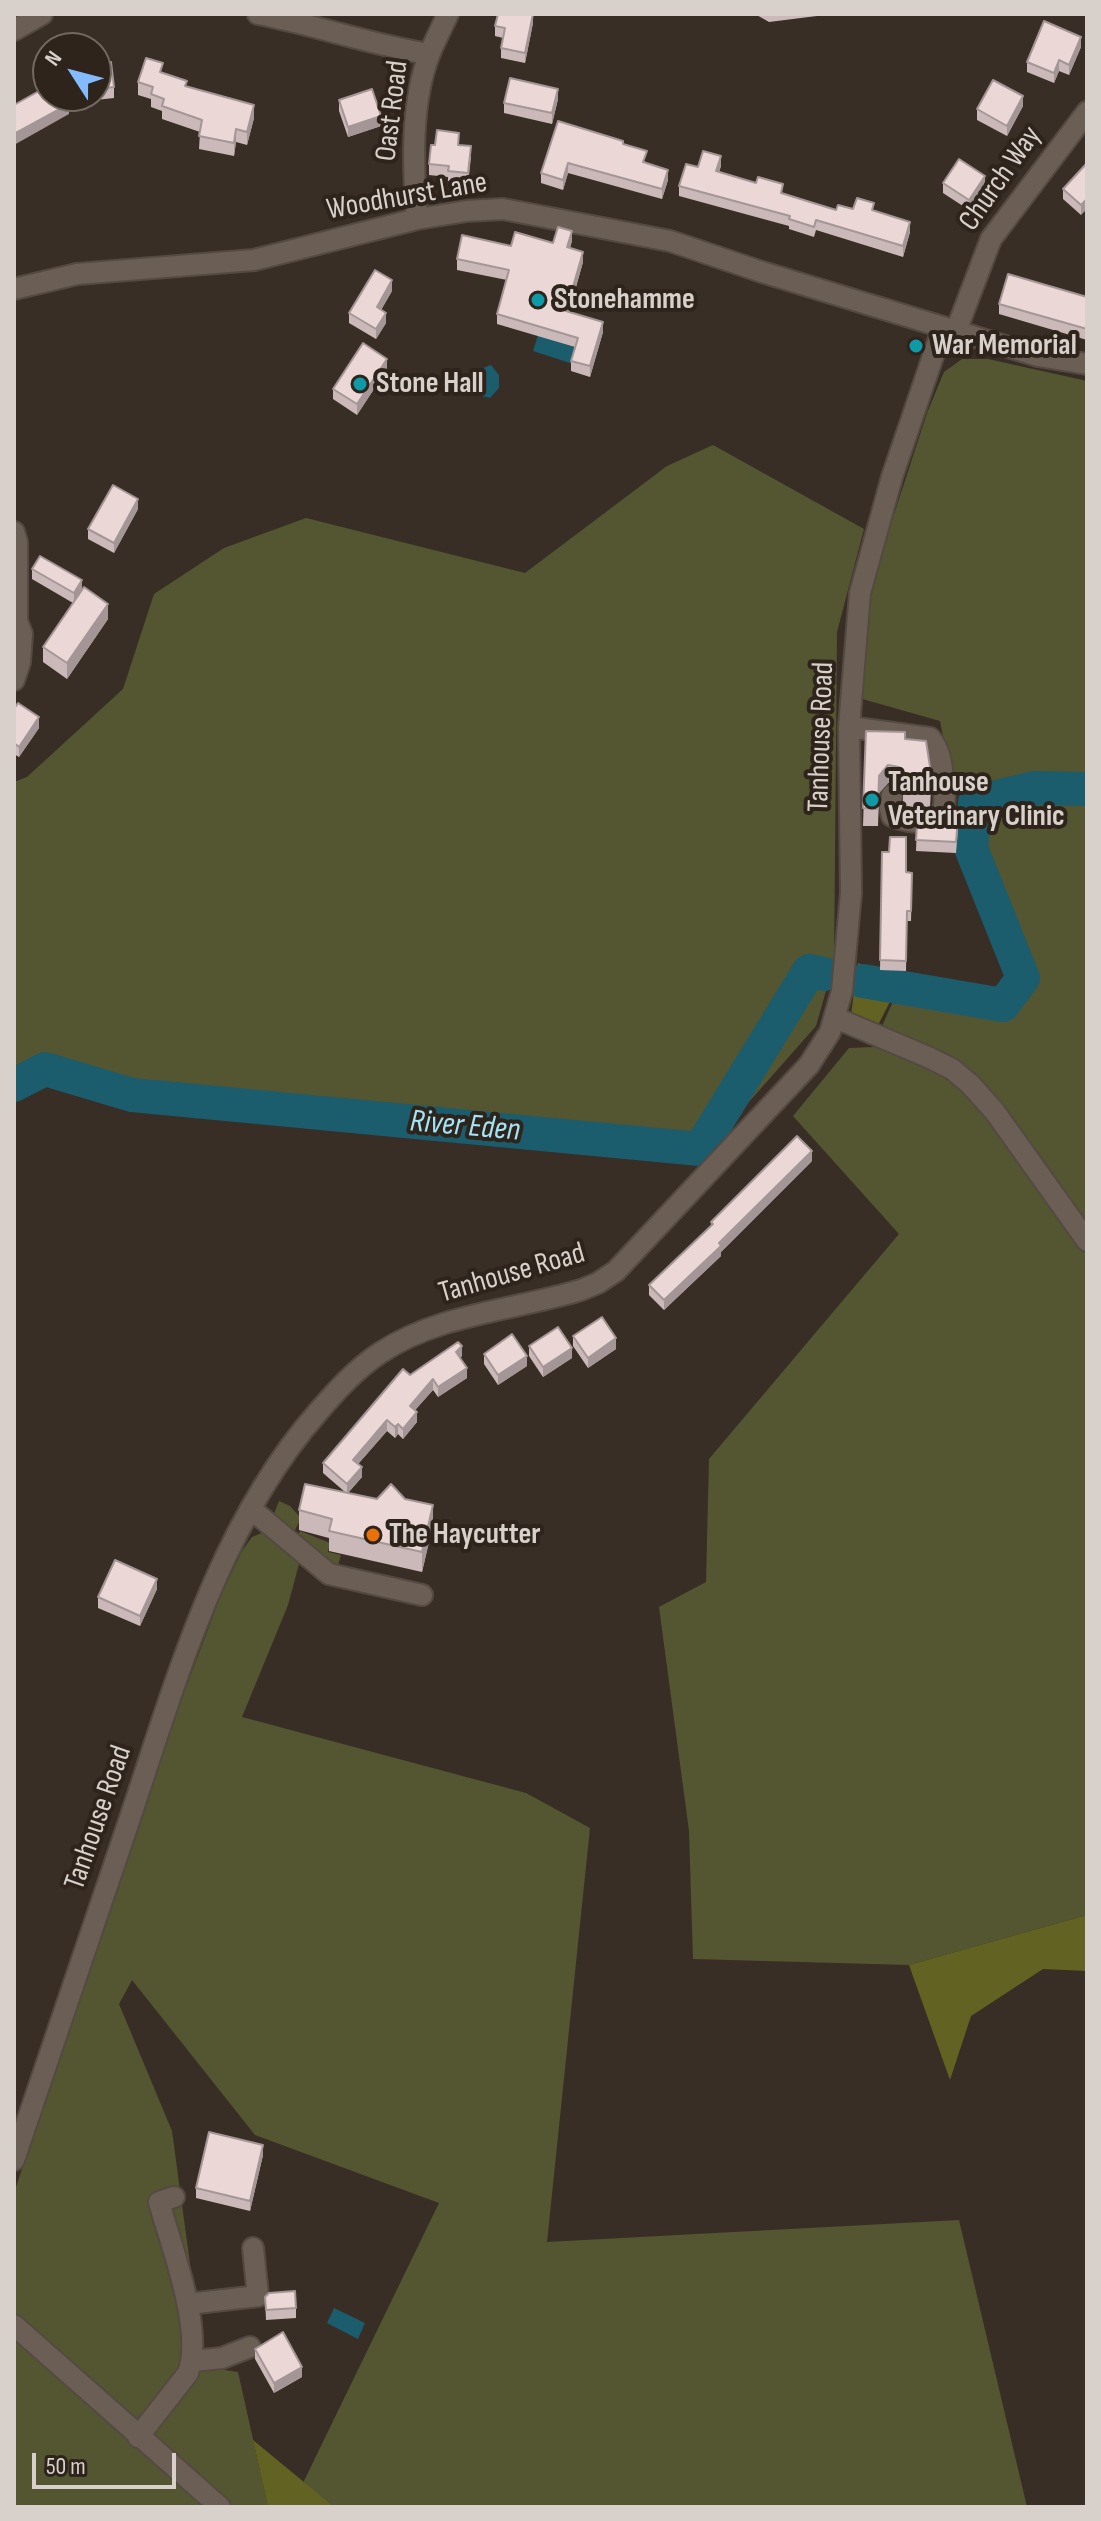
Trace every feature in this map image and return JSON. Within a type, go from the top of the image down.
[{"type":"street","points":[[14,30],[42,14]]},
{"type":"street","points":[[258,14],[351,35],[385,47],[429,54]]},
{"type":"street","name":"Oast Road","points":[[417,219],[414,149],[423,75],[429,54],[448,14]]},
{"type":"street","name":"Church Way","points":[[949,329],[991,239],[1087,112]]},
{"type":"street","name":"Woodhurst Lane","points":[[14,289],[77,274],[254,260],[417,219],[503,209],[670,241],[1038,356],[1087,364]]},
{"type":"street","name":"Tanhouse Road","points":[[14,2160],[208,1601],[251,1509],[305,1427],[354,1373],[409,1336],[440,1325],[581,1290],[616,1271],[809,1065],[823,1046],[836,1018],[842,991],[851,893],[849,727],[858,614],[868,558],[892,477],[949,329]]},
{"type":"street","points":[[14,532],[17,542],[16,621],[22,634],[20,662],[14,680]]},
{"type":"street","points":[[849,727],[930,738],[936,745],[946,800],[942,815],[935,821],[900,820],[892,816],[892,795]]},
{"type":"street","points":[[836,1018],[930,1058],[952,1069],[970,1084],[995,1112],[1087,1241]]},
{"type":"street","points":[[251,1509],[329,1574],[422,1595]]},
{"type":"street","points":[[138,2437],[188,2373],[193,2361],[188,2304],[159,2202],[174,2197]]},
{"type":"street","points":[[188,2304],[258,2296],[253,2248]]},
{"type":"street","points":[[14,2325],[220,2507]]},
{"type":"street","points":[[193,2361],[222,2358],[250,2347]]},
{"type":"green space","points":[[962,359],[988,359],[1087,381],[1087,1915],[909,1965],[693,1959],[689,1831],[659,1607],[706,1582],[709,1459],[899,1234],[793,1116],[849,1048],[873,1047],[894,999],[923,994],[1003,1005],[1016,960],[971,848],[975,802],[949,766],[940,721],[859,698],[864,620],[873,579],[927,413],[944,372]]},
{"type":"green space","points":[[713,445],[864,529],[837,632],[834,963],[816,1026],[748,1103],[700,1149],[132,1095],[46,1069],[14,1085],[14,782],[27,777],[123,689],[154,594],[224,548],[306,518],[525,573],[667,466]]},
{"type":"green space","points":[[279,1501],[290,1506],[301,1518],[294,1532],[274,1514]]},
{"type":"green space","points":[[300,1531],[330,1543],[328,1552],[341,1555],[337,1569],[298,1535]]},
{"type":"green space","points":[[264,1532],[282,1543],[299,1564],[288,1605],[242,1717],[526,1793],[590,1828],[547,2242],[959,2220],[1027,2507],[334,2507],[303,2483],[439,2203],[255,2135],[132,1980],[119,2004],[172,2131],[204,2367],[238,2372],[268,2507],[14,2507],[14,2193],[152,1777],[221,1595],[242,1551],[252,1537]]},
{"type":"shaded area","points":[[858,963],[900,982],[875,1031],[850,1022]]},
{"type":"shaded area","points":[[1087,1915],[1087,1971],[1043,1969],[971,2016],[950,2080],[909,1965]]},
{"type":"shaded area","points":[[253,2440],[334,2507],[268,2507]]},
{"type":"water","points":[[538,335],[578,348],[573,364],[533,351]]},
{"type":"water","points":[[491,365],[499,375],[499,388],[490,398],[474,394],[477,386],[481,387],[483,368]]},
{"type":"water","points":[[334,2308],[365,2323],[358,2339],[327,2323]]},
{"type":"building","points":[[498,14],[533,14],[525,53],[501,48],[505,28],[495,26]]},
{"type":"building","points":[[1044,21],[1081,37],[1069,65],[1059,60],[1054,73],[1027,62]]},
{"type":"building","points":[[146,58],[163,63],[160,72],[187,81],[185,86],[254,105],[247,132],[236,129],[234,143],[199,136],[202,120],[162,106],[164,99],[151,94],[153,87],[138,82]]},
{"type":"building","points":[[510,78],[558,89],[552,113],[504,103]]},
{"type":"building","points":[[993,80],[1023,96],[1007,126],[977,109]]},
{"type":"building","points":[[372,89],[381,116],[348,127],[339,100]]},
{"type":"building","points":[[32,95],[32,112],[54,112],[14,134],[14,105]]},
{"type":"building","points":[[558,121],[647,151],[643,162],[668,170],[662,189],[568,163],[563,180],[541,173]]},
{"type":"building","points":[[437,130],[459,133],[458,145],[471,146],[468,173],[448,171],[449,166],[429,164],[431,145],[435,145]]},
{"type":"building","points":[[703,151],[721,156],[716,171],[756,183],[758,177],[783,184],[781,193],[836,210],[838,205],[853,209],[857,198],[874,203],[872,210],[910,222],[903,246],[816,220],[814,227],[789,219],[790,216],[679,186],[686,164],[698,167]]},
{"type":"building","points":[[959,159],[985,176],[969,200],[943,183]]},
{"type":"building","points":[[1087,163],[1087,199],[1081,205],[1063,189]]},
{"type":"building","name":"Stonehamme","points":[[558,227],[572,231],[567,247],[583,252],[566,311],[603,322],[590,366],[571,361],[578,338],[497,314],[509,270],[457,259],[462,235],[511,246],[515,232],[553,243]]},
{"type":"building","points":[[375,270],[392,280],[377,307],[386,313],[376,329],[349,313]]},
{"type":"building","points":[[1008,274],[1087,297],[1087,329],[999,304]]},
{"type":"building","name":"Stone Hall","points":[[363,343],[387,359],[357,404],[333,389]]},
{"type":"building","points":[[113,485],[138,499],[114,543],[88,529]]},
{"type":"building","points":[[40,556],[82,580],[74,593],[32,569]]},
{"type":"building","points":[[84,587],[108,604],[67,663],[43,647]]},
{"type":"building","points":[[18,703],[39,717],[19,747],[14,743],[14,709]]},
{"type":"building","points":[[866,731],[905,732],[905,739],[926,741],[930,790],[917,792],[903,789],[904,772],[899,767],[888,765],[879,776],[878,809],[863,808]]},
{"type":"building","points":[[958,818],[956,842],[916,840],[917,825]]},
{"type":"building","points":[[890,837],[906,837],[906,872],[912,873],[911,911],[907,911],[906,961],[880,960],[882,852],[889,852]]},
{"type":"building","points":[[797,1136],[812,1151],[664,1300],[649,1285],[713,1224],[711,1222]]},
{"type":"building","points":[[602,1317],[616,1338],[588,1358],[573,1336]]},
{"type":"building","points":[[558,1327],[572,1348],[543,1367],[529,1346]]},
{"type":"building","points":[[512,1334],[527,1356],[498,1375],[484,1354]]},
{"type":"building","points":[[458,1342],[462,1346],[456,1352],[467,1368],[438,1387],[433,1379],[410,1406],[417,1412],[403,1429],[387,1420],[353,1460],[362,1467],[347,1484],[323,1463],[403,1369],[410,1375]]},
{"type":"building","points":[[305,1484],[377,1499],[391,1484],[405,1499],[433,1505],[422,1552],[329,1531],[332,1519],[299,1510]]},
{"type":"building","points":[[115,1560],[157,1579],[140,1616],[98,1597]]},
{"type":"building","points":[[209,2132],[263,2145],[250,2201],[196,2188]]},
{"type":"building","points":[[295,2291],[296,2308],[266,2310],[265,2297],[269,2293]]},
{"type":"building","points":[[283,2332],[302,2367],[274,2383],[255,2349]]},
{"type":"waterway","name":"River Eden","points":[[863,981],[1003,1005],[1023,978],[971,848],[975,802],[1034,788],[1087,789]]},
{"type":"waterway","name":"River Eden","points":[[14,1085],[45,1069],[132,1095],[700,1149],[809,971],[824,974]]},
{"type":"place","name":"Stonehamme","points":[[538,300]]},
{"type":"place","name":"War Memorial","points":[[916,346]]},
{"type":"place","name":"Stone Hall","points":[[360,384]]},
{"type":"place","name":"Tanhouse Veterinary Clinic","points":[[872,800]]},
{"type":"place","name":"The Haycutter","points":[[373,1535]]}]
